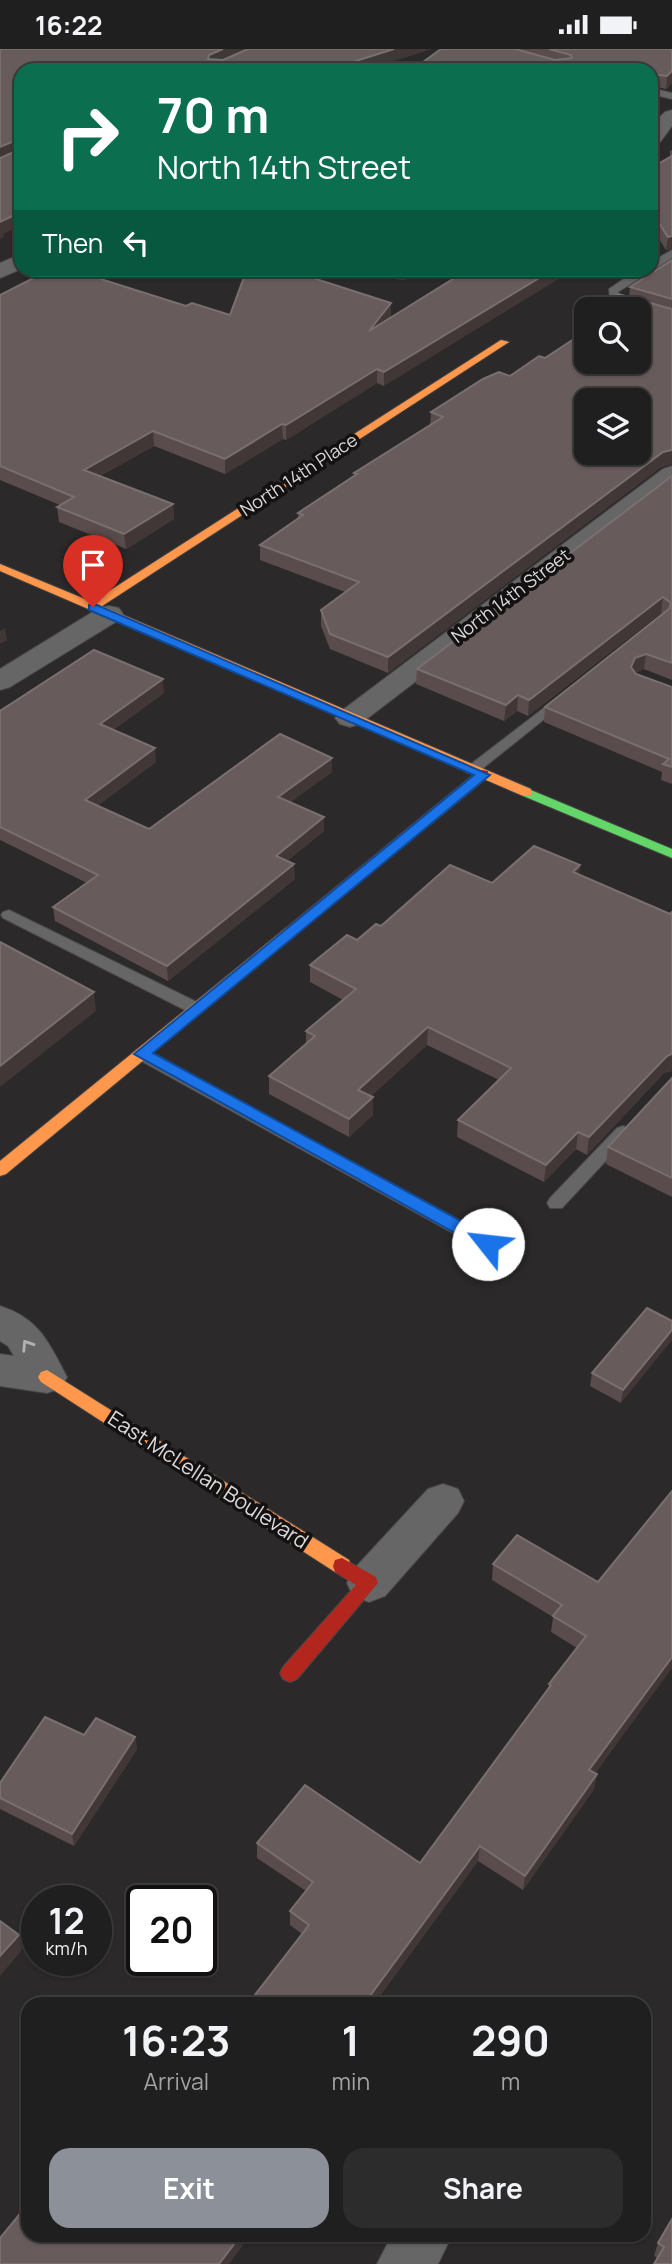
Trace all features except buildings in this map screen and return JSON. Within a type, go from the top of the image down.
[{"type":"street","points":[[658,131],[672,116]]},
{"type":"street","name":"North 14th Place","points":[[0,681],[101,610],[504,342]]},
{"type":"street","name":"North 14th Street","points":[[350,718],[672,474]]},
{"type":"street","points":[[0,567],[672,854]]},
{"type":"street","points":[[0,1170],[197,1009],[477,772]]},
{"type":"street","name":"East McLellan Boulevard","points":[[0,1321],[22,1335],[47,1377]]},
{"type":"street","name":"East McLellan Boulevard","points":[[0,1370],[47,1377],[369,1583]]},
{"type":"street","points":[[290,1673],[443,1501]]},
{"type":"street","points":[[405,2264],[420,2242]]},
{"type":"lane","points":[[634,277],[613,291],[614,298],[625,306],[672,319]]},
{"type":"lane","points":[[477,772],[576,687]]},
{"type":"lane","points":[[9,915],[197,1009]]},
{"type":"lane","points":[[142,1054],[488,1244]]},
{"type":"lane","points":[[556,1203],[636,1117]]},
{"type":"traffic: fast","points":[[526,792],[672,854]]},
{"type":"traffic: slow","points":[[93,607],[504,342]]},
{"type":"traffic: slow","points":[[0,567],[526,792]]},
{"type":"traffic: slow","points":[[0,1170],[291,931]]},
{"type":"traffic: slow","points":[[47,1377],[342,1566]]},
{"type":"traffic: jam","points":[[291,931],[483,774]]},
{"type":"traffic: jam","points":[[290,1673],[369,1583],[342,1566]]},
{"type":"route","points":[[93,607],[483,775],[142,1054],[488,1244]]}]
